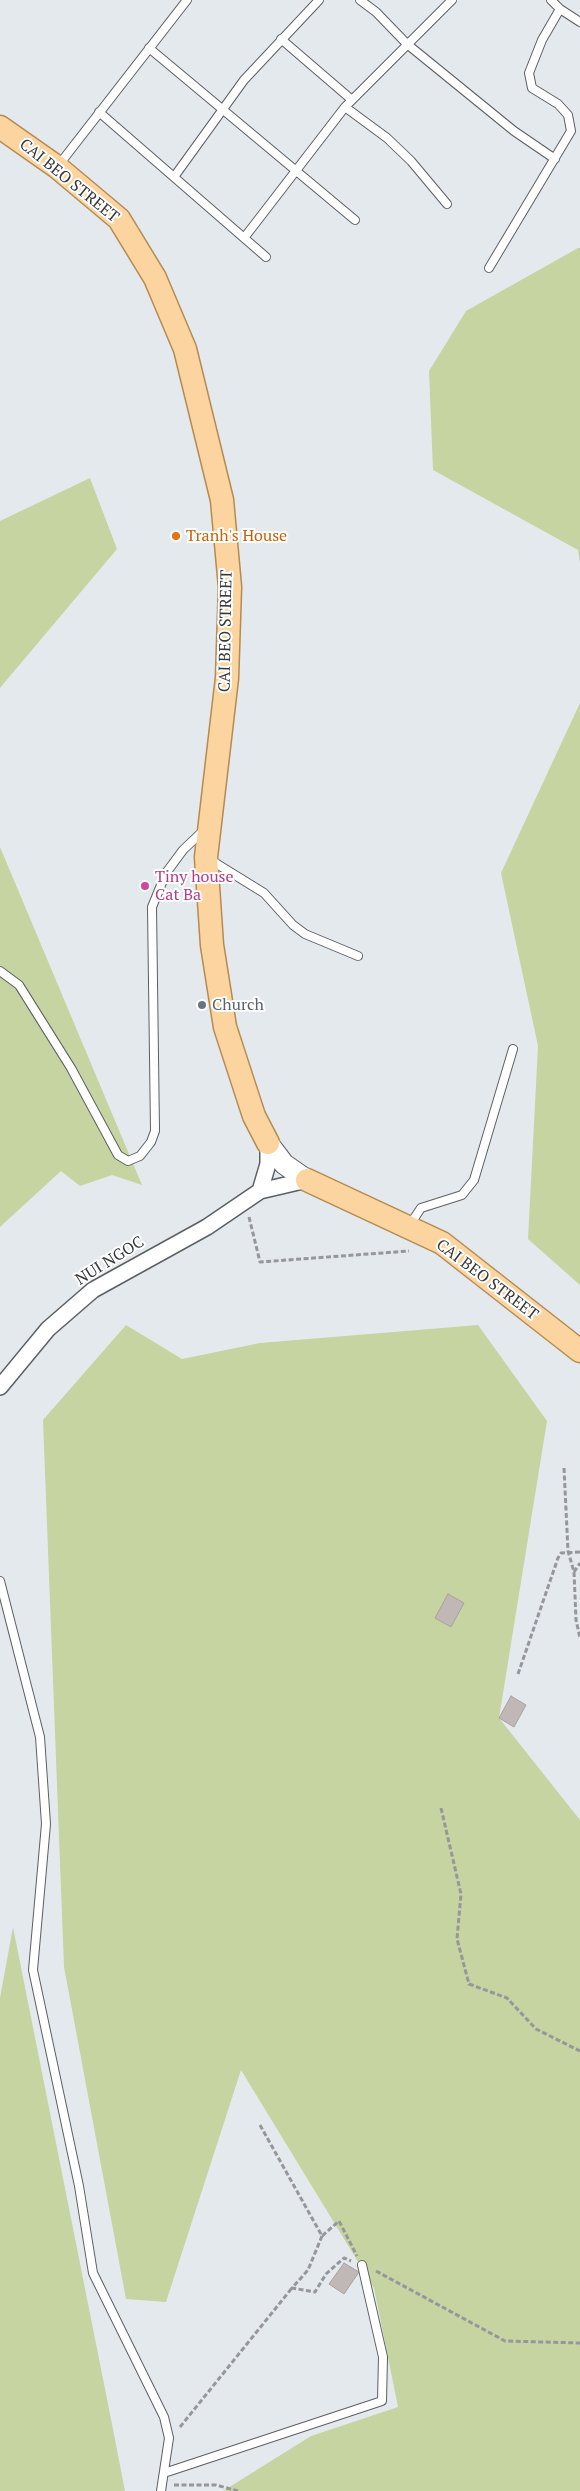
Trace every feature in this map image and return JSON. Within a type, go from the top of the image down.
[{"type":"main road","name":"CAI BEO STREET","points":[[0,127],[56,167],[119,219],[155,278],[185,349],[222,500],[230,587],[227,669],[206,857],[212,944],[225,1027],[254,1116],[268,1143],[284,1164],[308,1180],[442,1243],[580,1351]]},
{"type":"street","points":[[268,1143],[268,1164],[260,1191],[308,1180]]},
{"type":"street","name":"NUI NGOC","points":[[0,1387],[48,1329],[93,1290],[207,1227],[260,1191]]},
{"type":"lane","points":[[56,167],[187,0]]},
{"type":"lane","points":[[174,177],[244,80],[318,0]]},
{"type":"lane","points":[[360,0],[376,12],[406,44],[514,131],[555,159]]},
{"type":"lane","points":[[244,238],[345,107],[452,0]]},
{"type":"lane","points":[[551,0],[560,9],[580,22]]},
{"type":"lane","points":[[489,268],[571,131],[568,115],[558,104],[532,88],[529,73],[542,40],[560,9]]},
{"type":"lane","points":[[281,39],[352,100]]},
{"type":"lane","points":[[149,48],[354,220]]},
{"type":"lane","points":[[345,107],[387,138],[411,161],[447,204]]},
{"type":"lane","points":[[99,112],[266,257]]},
{"type":"lane","points":[[0,972],[19,985],[71,1068],[118,1155],[128,1161],[140,1156],[151,1142],[155,1131],[152,907],[166,873],[183,850],[209,825]]},
{"type":"lane","points":[[206,857],[264,893],[293,925],[305,934],[358,956]]},
{"type":"lane","points":[[408,1227],[421,1208],[462,1195],[474,1180],[513,1049]]},
{"type":"lane","points":[[0,1581],[40,1737],[46,1824],[33,1970],[79,2186],[93,2273],[164,2417],[169,2438],[161,2487]]},
{"type":"lane","points":[[164,2473],[382,2401],[383,2356],[362,2265]]},
{"type":"path","points":[[245,1201],[260,1262],[400,1253],[442,1243]]},
{"type":"path","points":[[564,1468],[568,1551],[574,1572],[576,1620],[580,1638]]},
{"type":"path","points":[[518,1674],[561,1552],[580,1552]]},
{"type":"path","points":[[574,1572],[580,1563]]},
{"type":"path","points":[[441,1808],[461,1894],[457,1939],[469,1984],[507,1998],[536,2029],[580,2052]]},
{"type":"path","points":[[260,2125],[322,2236]]},
{"type":"path","points":[[169,2438],[177,2433],[182,2422],[308,2270],[322,2236],[339,2221],[362,2265]]},
{"type":"path","points":[[292,2288],[315,2292],[326,2274],[344,2258],[374,2269],[505,2340],[580,2343]]},
{"type":"path","points":[[161,2487],[216,2485],[238,2491]]},
{"type":"green space","points":[[580,248],[580,563],[578,550],[433,470],[429,371],[466,311]]},
{"type":"green space","points":[[90,478],[117,549],[0,688],[0,521]]},
{"type":"green space","points":[[580,703],[580,1285],[528,1239],[538,1046],[501,873]]},
{"type":"green space","points":[[0,847],[142,1185],[112,1175],[80,1186],[61,1171],[0,1227]]},
{"type":"green space","points":[[126,1325],[182,1359],[260,1343],[478,1325],[547,1421],[499,1718],[580,1820],[580,2491],[223,2491],[311,2436],[398,2407],[374,2288],[241,2070],[166,2302],[126,2299],[64,1967],[43,1420]]},
{"type":"green space","points":[[13,1927],[125,2491],[0,2491],[0,1998]]},
{"type":"building","points":[[448,1594],[464,1603],[451,1627],[435,1618]]},
{"type":"building","points":[[511,1696],[526,1705],[514,1727],[499,1718]]},
{"type":"building","points":[[344,2263],[359,2272],[344,2294],[329,2284]]},
{"type":"place","name":"Tranh's House","points":[[176,536]]},
{"type":"place","name":"Tiny house Cat Ba","points":[[145,886]]},
{"type":"place","name":"Church","points":[[202,1005]]}]
